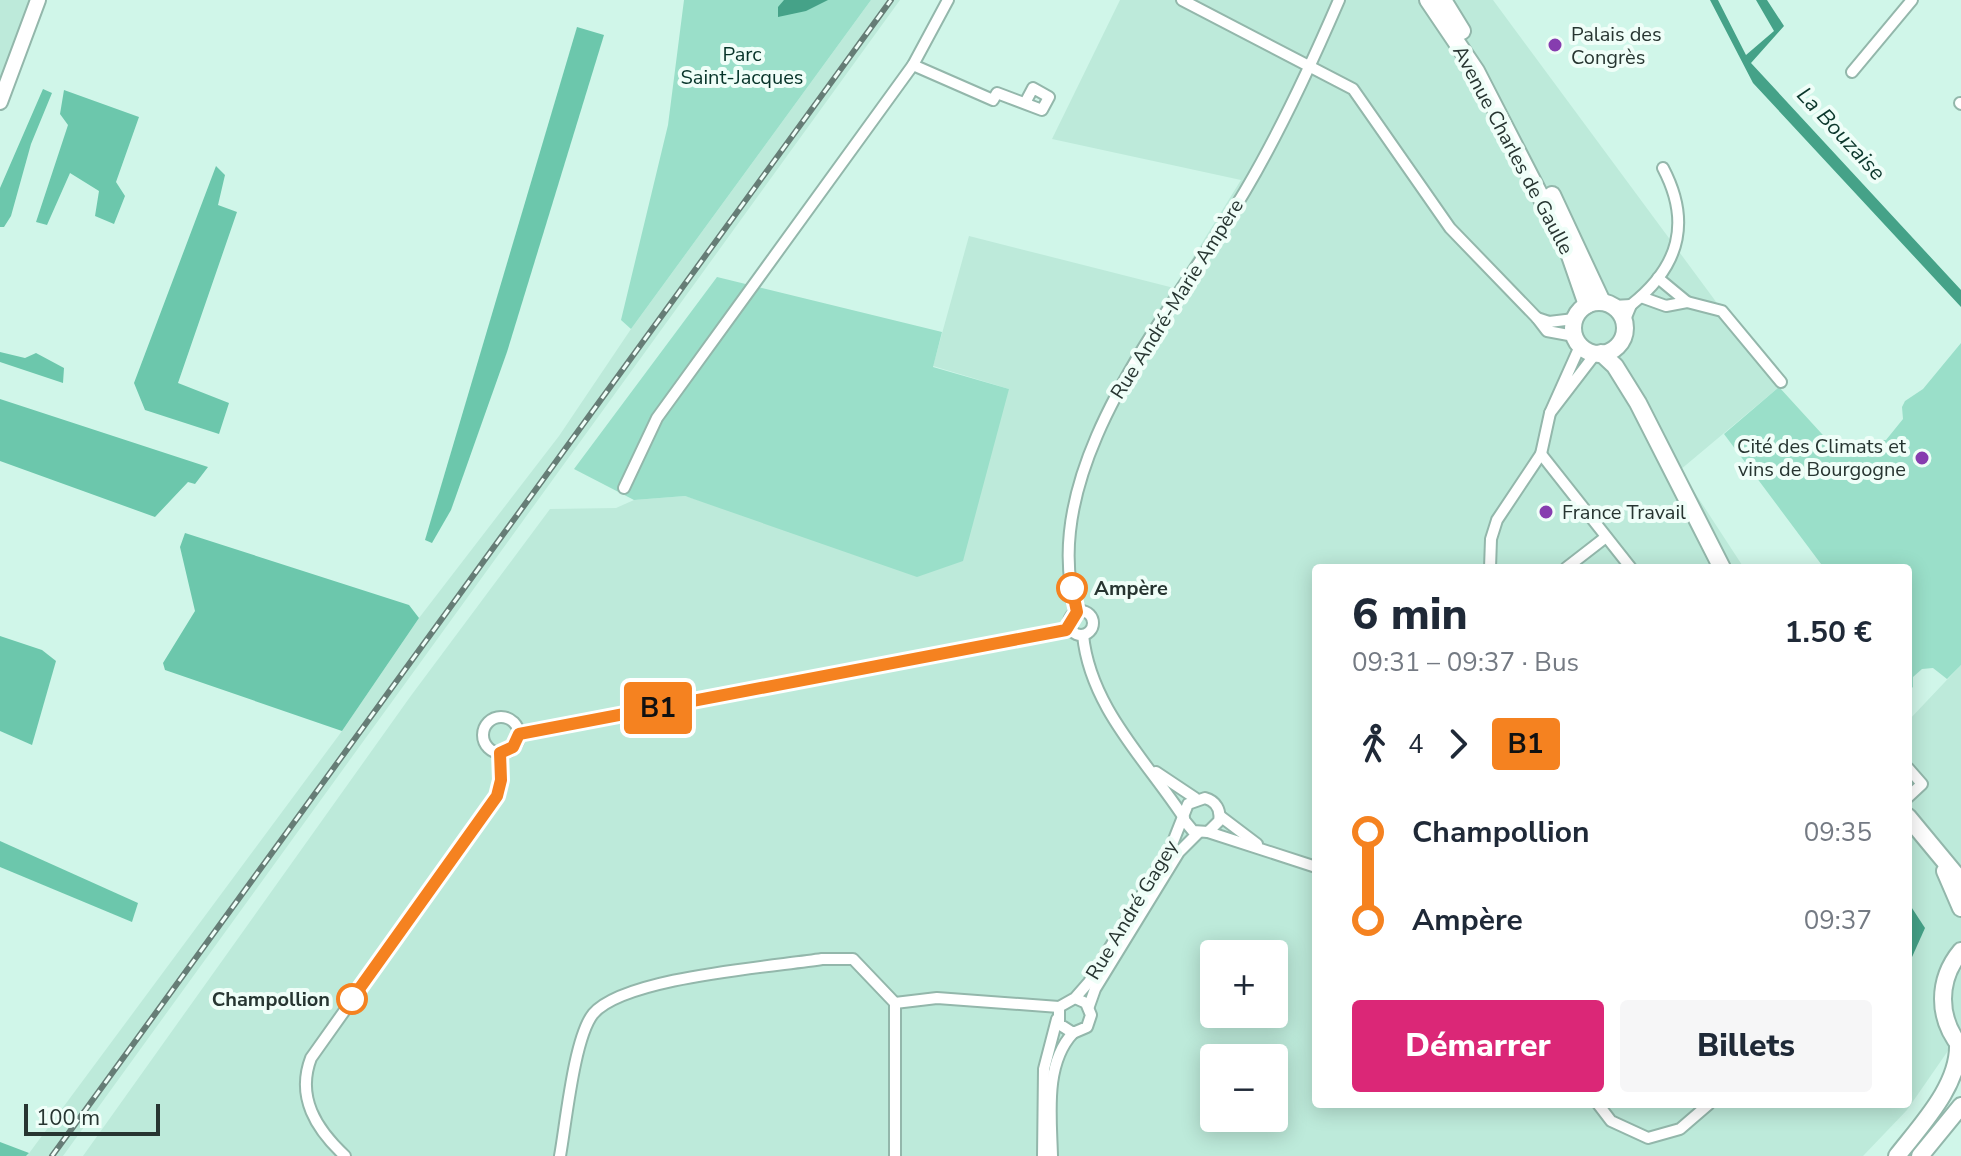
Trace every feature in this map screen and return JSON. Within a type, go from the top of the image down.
[{"type":"main road","points":[[0,102],[38,0]]},
{"type":"main road","name":"Avenue Charles de Gaulle","points":[[1428,0],[1476,71],[1568,250],[1601,304],[1624,322]]},
{"type":"main road","name":"Avenue Charles de Gaulle","points":[[1443,0],[1480,59],[1561,212],[1601,304]]},
{"type":"main road","points":[[1601,304],[1576,334],[1615,366],[1638,403],[1721,564]]},
{"type":"main road","points":[[1624,322],[1620,343],[1638,403]]},
{"type":"main road","points":[[1598,353],[1620,343]]},
{"type":"main road","points":[[1912,822],[1961,881]]},
{"type":"main road","points":[[1936,851],[1961,908]]},
{"type":"main road","points":[[1897,1156],[1947,1086],[1956,1065],[1959,1045],[1946,1020],[1943,994],[1947,975],[1961,951]]},
{"type":"main road","points":[[1920,1156],[1961,1106]]},
{"type":"street","points":[[624,488],[657,418],[913,65],[948,0]]},
{"type":"street","points":[[1182,0],[1311,64],[1362,97],[1450,228],[1547,331],[1576,334]]},
{"type":"street","name":"Rue André-Marie Ampère","points":[[1312,866],[1189,829],[1120,730],[1098,689],[1083,635],[1092,628],[1093,620],[1088,614],[1077,612],[1070,569],[1071,532],[1078,488],[1090,448],[1117,395],[1246,189],[1311,64],[1339,0]]},
{"type":"street","points":[[1852,72],[1912,0]]},
{"type":"street","points":[[913,65],[993,100],[997,93],[1025,103]]},
{"type":"street","points":[[1624,322],[1631,305],[1671,261],[1679,231],[1677,196],[1663,168]]},
{"type":"street","points":[[1655,282],[1687,302],[1722,311],[1781,382]]},
{"type":"street","points":[[1641,297],[1666,306],[1687,302]]},
{"type":"street","points":[[1601,304],[1631,305]]},
{"type":"street","points":[[1537,318],[1576,334]]},
{"type":"street","points":[[1490,564],[1491,539],[1497,520],[1541,454],[1550,413],[1576,334]]},
{"type":"street","points":[[1550,413],[1598,353]]},
{"type":"street","points":[[1541,454],[1628,564]]},
{"type":"street","points":[[1571,564],[1606,537]]},
{"type":"street","points":[[1070,628],[1071,617],[1077,612]]},
{"type":"street","points":[[519,734],[1070,628],[1083,635]]},
{"type":"street","points":[[508,718],[519,734],[513,747],[500,753],[490,749],[484,741],[483,730],[489,721],[508,718]]},
{"type":"street","points":[[345,1156],[306,1102],[305,1079],[311,1058],[497,796],[501,780],[500,753]]},
{"type":"street","name":"Rue André-Marie Ampère","points":[[1148,766],[1195,798],[1213,802],[1220,816],[1269,852]]},
{"type":"street","points":[[1912,773],[1922,784],[1912,793]]},
{"type":"street","points":[[1184,819],[1185,808],[1195,798]]},
{"type":"street","points":[[1203,833],[1217,826],[1220,816]]},
{"type":"street","name":"Rue André Gagey","points":[[1075,998],[1097,969],[1184,819]]},
{"type":"street","name":"Rue André Gagey","points":[[1089,1006],[1095,989],[1179,852],[1203,833]]},
{"type":"street","points":[[560,1156],[581,1037],[593,1014],[636,988],[822,959],[853,959],[895,1003],[895,1156]]},
{"type":"street","points":[[895,1003],[937,998],[1059,1007],[1075,998],[1089,1006],[1090,1023],[1083,1030],[1073,1033],[1062,1047],[1054,1071],[1052,1156]]},
{"type":"street","points":[[1043,1156],[1044,1069],[1059,1007]]},
{"type":"street","points":[[1057,1019],[1063,1029],[1073,1033]]},
{"type":"street","points":[[1601,1108],[1611,1121],[1648,1138],[1680,1129],[1704,1108]]},
{"type":"shaded area","points":[[0,0],[30,0],[0,85]]},
{"type":"shaded area","points":[[784,0],[828,0],[806,11],[778,17],[778,7]]},
{"type":"shaded area","points":[[871,0],[900,0],[63,1156],[27,1156],[342,731],[419,618],[559,436],[631,329]]},
{"type":"shaded area","points":[[1120,0],[1493,0],[1779,387],[1680,470],[1741,564],[1312,564],[1312,1108],[1908,1108],[1863,1156],[83,1156],[410,697],[550,509],[616,508],[634,500],[685,496],[733,511],[1009,389],[933,366],[969,236],[1174,288],[1241,180],[1052,139]]},
{"type":"shaded area","points":[[1710,0],[1718,0],[1746,55],[1774,31],[1756,0],[1767,0],[1784,26],[1751,63],[1961,290],[1961,307],[1753,83]]},
{"type":"shaded area","points":[[577,27],[604,35],[507,352],[451,510],[432,543],[425,540]]},
{"type":"shaded area","points":[[43,89],[52,93],[31,144],[11,216],[4,227],[0,227],[0,188]]},
{"type":"shaded area","points":[[64,90],[139,117],[116,182],[125,196],[114,224],[95,216],[99,191],[70,173],[47,225],[36,222],[68,125],[60,114]]},
{"type":"shaded area","points":[[216,166],[225,175],[218,205],[237,212],[178,383],[229,403],[219,434],[145,410],[134,383]]},
{"type":"shaded area","points":[[0,352],[25,358],[36,353],[64,368],[63,383],[0,362]]},
{"type":"shaded area","points":[[0,399],[208,467],[195,484],[188,482],[155,517],[0,461]]},
{"type":"shaded area","points":[[185,533],[409,605],[419,618],[342,731],[165,670],[163,663],[195,611],[180,547]]},
{"type":"shaded area","points":[[0,636],[42,650],[56,661],[32,745],[0,731]]},
{"type":"shaded area","points":[[1961,665],[1961,1032],[1912,1103],[1912,717]]},
{"type":"shaded area","points":[[0,841],[138,903],[132,922],[0,867]]},
{"type":"shaded area","points":[[1912,908],[1925,928],[1912,957]]},
{"type":"shaded area","points":[[0,1142],[29,1153],[26,1156],[0,1156]]},
{"type":"green space","name":"Parc Saint-Jacques","points":[[684,0],[871,0],[631,329],[621,320],[668,125]]},
{"type":"green space","points":[[717,277],[942,332],[933,367],[1009,389],[963,561],[917,577],[685,496],[634,500],[574,469]]},
{"type":"green space","points":[[1961,343],[1961,665],[1947,679],[1933,668],[1922,669],[1913,677],[1913,688],[1912,564],[1821,564],[1724,434],[1779,387],[1843,457],[1862,454],[1879,440],[1886,440],[1903,419],[1905,401],[1923,389]]},
{"type":"railway","points":[[52,1156],[891,0]]},
{"type":"bus line","name":"B1","points":[[352,999],[497,796],[502,768],[500,753],[513,747],[519,734],[1066,630],[1070,628],[1071,617],[1077,612],[1072,588]]},
{"type":"place","name":"Palais des Congrès","points":[[1555,45]]},
{"type":"place","name":"Cité des Climats et vins de Bourgogne","points":[[1922,458]]},
{"type":"place","name":"France Travail","points":[[1546,512]]},
{"type":"place","name":"Ampère","points":[[1072,588]]},
{"type":"place","name":"Champollion","points":[[352,999]]},
{"type":"water label","name":"La Bouzaise","points":[[1841,134]]}]
